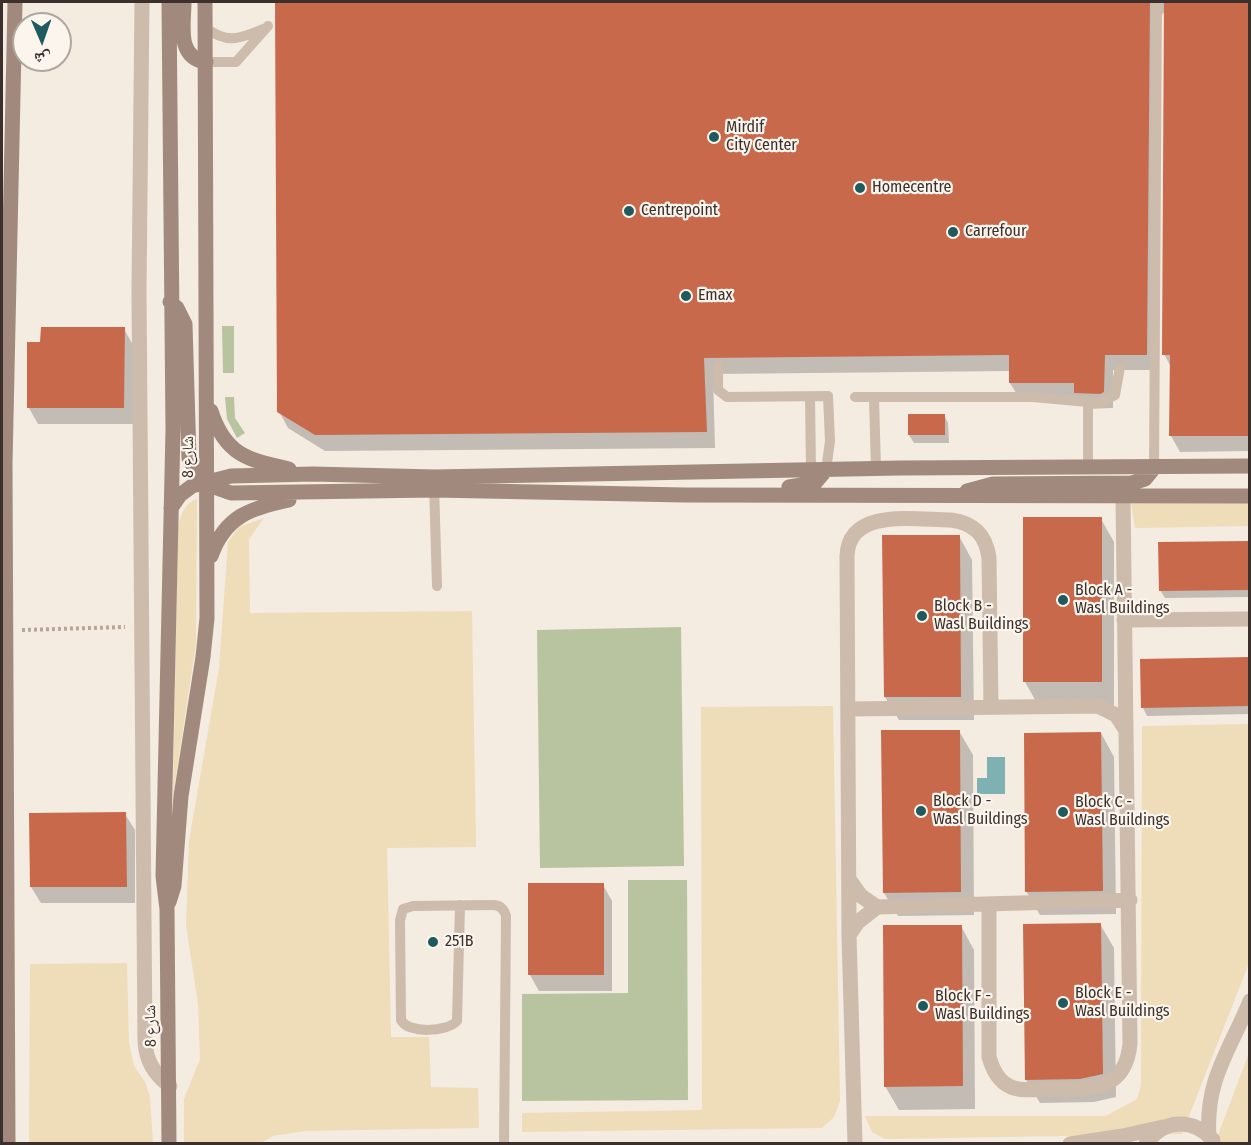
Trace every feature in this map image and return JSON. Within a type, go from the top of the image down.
[{"type":"street","points":[[9,1143],[4,879],[7,630],[3,464],[15,2]]},
{"type":"street","points":[[142,2],[140,291],[145,1041],[149,1062],[161,1080],[170,1086]]},
{"type":"street","name":"شارع 8","points":[[169,2],[171,508],[163,876],[167,909],[169,1143]]},
{"type":"street","points":[[184,2],[185,48],[194,58],[206,62]]},
{"type":"street","name":"شارع 8","points":[[167,909],[174,886],[189,731],[203,657],[209,564],[205,2]]},
{"type":"street","points":[[170,302],[177,308],[185,324],[189,458],[196,471],[223,492],[321,493],[434,484],[818,470],[1250,466]]},
{"type":"street","points":[[208,400],[225,441],[238,454],[313,474]]},
{"type":"street","points":[[959,495],[993,484],[1132,483],[1145,479],[1154,468]]},
{"type":"street","points":[[685,495],[731,487],[808,486],[822,477],[818,470]]},
{"type":"street","points":[[171,508],[180,495],[207,481],[231,476],[313,474],[434,484],[685,495],[959,495],[1123,498],[1250,496]]},
{"type":"street","points":[[209,564],[218,538],[235,518],[265,505],[321,493]]},
{"type":"street","points":[[989,904],[989,1057],[993,1070],[1000,1080],[1011,1087],[1095,1088],[1109,1083],[1121,1074],[1129,1060],[1130,900],[1123,498]]},
{"type":"street","points":[[855,1143],[849,935],[847,556],[851,537],[857,529],[875,521],[963,521],[982,535],[988,546],[991,707]]},
{"type":"street","points":[[1124,620],[1250,619]]},
{"type":"street","points":[[848,709],[1098,706],[1116,715],[1126,732]]},
{"type":"street","points":[[849,879],[861,896],[878,907],[1130,900]]},
{"type":"street","points":[[849,935],[858,922],[878,907]]},
{"type":"street","points":[[1212,1140],[1208,1104],[1215,1074],[1250,1001]]},
{"type":"street","points":[[1070,1143],[1123,1136],[1185,1123],[1196,1126],[1212,1140]]},
{"type":"street","points":[[1146,1143],[1163,1127]]},
{"type":"lane","points":[[1154,468],[1157,2]]},
{"type":"lane","points":[[206,28],[220,37],[236,40],[268,26],[236,62],[206,62]]},
{"type":"lane","points":[[718,364],[717,386],[723,396],[828,396],[830,441],[818,470]]},
{"type":"lane","points":[[855,397],[1033,398],[1088,403],[1105,402],[1115,395],[1120,367]]},
{"type":"lane","points":[[810,397],[818,470]]},
{"type":"lane","points":[[873,398],[876,469]]},
{"type":"lane","points":[[1088,403],[1088,469]]},
{"type":"lane","points":[[434,484],[437,586]]},
{"type":"lane","points":[[460,905],[457,1021],[445,1028],[408,1028],[402,1023],[400,1016],[401,912],[410,906],[460,905],[497,905],[503,909],[506,916],[504,1143]]},
{"type":"path","points":[[7,630],[144,626]]},
{"type":"green space","points":[[222,326],[234,326],[234,373],[223,373]]},
{"type":"green space","points":[[225,397],[234,397],[235,418],[245,433],[237,438],[227,419]]},
{"type":"green space","points":[[681,627],[684,866],[540,868],[537,630]]},
{"type":"green space","points":[[628,880],[687,880],[688,1100],[522,1101],[522,994],[628,993]]},
{"type":"sand","points":[[197,499],[196,643],[173,796],[178,525],[186,506]]},
{"type":"sand","points":[[1131,501],[1249,502],[1249,526],[1135,528]]},
{"type":"sand","points":[[264,518],[249,539],[250,613],[472,611],[476,847],[387,848],[391,1037],[429,1037],[431,1087],[478,1088],[479,1128],[305,1131],[273,1136],[261,1143],[184,1143],[184,1099],[200,1059],[198,1004],[186,925],[189,841],[219,668],[228,542],[239,527]]},
{"type":"sand","points":[[833,706],[840,1101],[834,1117],[822,1128],[522,1132],[522,1113],[702,1110],[701,707]]},
{"type":"sand","points":[[1249,724],[1249,963],[1182,1134],[885,1139],[872,1132],[865,1116],[1106,1116],[1137,1099],[1141,1085],[1142,726]]},
{"type":"sand","points":[[127,963],[129,1043],[134,1066],[145,1082],[150,1097],[153,1143],[29,1143],[30,964]]},
{"type":"sand","points":[[1249,1053],[1249,1143],[1215,1143]]},
{"type":"water","points":[[987,757],[1005,757],[1005,794],[977,794],[977,778],[987,778]]},
{"type":"building","name":"Mirdif City Center","points":[[275,2],[1150,2],[1147,355],[1105,355],[1104,392],[1100,394],[1074,393],[1074,383],[1009,383],[1009,355],[704,358],[707,432],[315,435],[277,412]]},
{"type":"building","points":[[1164,2],[1250,2],[1250,436],[1169,436],[1170,355],[1162,355]]},
{"type":"building","points":[[41,327],[125,327],[124,408],[27,408],[27,342],[40,342]]},
{"type":"building","points":[[908,414],[945,414],[945,435],[908,435]]},
{"type":"building","name":"Block A - Wasl Buildings","points":[[1023,517],[1102,517],[1102,682],[1023,682]]},
{"type":"building","name":"Block B - Wasl Buildings","points":[[882,535],[960,535],[961,697],[884,697]]},
{"type":"building","points":[[1250,541],[1250,590],[1159,591],[1158,542]]},
{"type":"building","points":[[1250,657],[1250,706],[1141,708],[1140,659]]},
{"type":"building","name":"Block D - Wasl Buildings","points":[[881,730],[960,730],[961,892],[883,893]]},
{"type":"building","name":"Block C - Wasl Buildings","points":[[1101,732],[1103,891],[1025,892],[1024,733]]},
{"type":"building","points":[[126,812],[127,887],[30,887],[29,813]]},
{"type":"building","points":[[528,883],[604,883],[604,975],[528,975]]},
{"type":"building","name":"Block E - Wasl Buildings","points":[[1101,923],[1103,1074],[1080,1079],[1025,1080],[1023,924]]},
{"type":"building","name":"Block F - Wasl Buildings","points":[[883,925],[962,925],[963,1086],[884,1087]]},
{"type":"place","name":"Mirdif City Center","points":[[714,137]]},
{"type":"place","name":"Homecentre","points":[[860,188]]},
{"type":"place","name":"Centrepoint","points":[[629,211]]},
{"type":"place","name":"Carrefour","points":[[953,232]]},
{"type":"place","name":"Emax","points":[[686,296]]},
{"type":"place","name":"Block A - Wasl Buildings","points":[[1063,600]]},
{"type":"place","name":"Block B - Wasl Buildings","points":[[922,616]]},
{"type":"place","name":"Block D - Wasl Buildings","points":[[921,811]]},
{"type":"place","name":"Block C - Wasl Buildings","points":[[1063,812]]},
{"type":"place","name":"251B","points":[[433,942]]},
{"type":"place","name":"Block E - Wasl Buildings","points":[[1063,1003]]},
{"type":"place","name":"Block F - Wasl Buildings","points":[[923,1006]]}]
